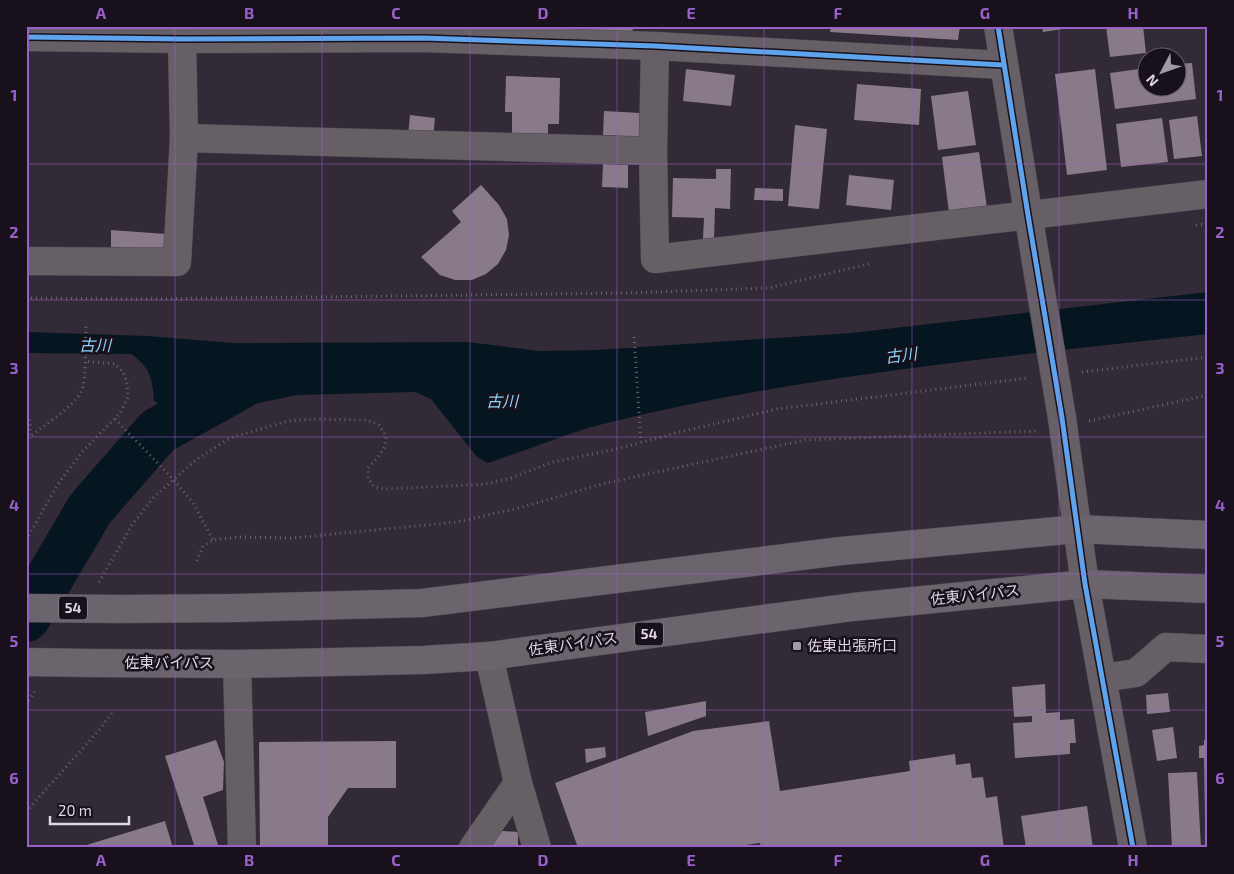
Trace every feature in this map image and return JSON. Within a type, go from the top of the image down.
[{"type":"highway","name":"54","points":[[26,608],[235,608],[422,603],[841,551],[1078,529],[1208,535]]},
{"type":"highway","name":"佐東バイパス","points":[[26,662],[237,664],[423,660],[489,656],[853,607],[1085,584],[1208,590]]},
{"type":"street","points":[[998,26],[1035,256],[1075,420],[1078,529],[1085,584],[1133,848]]},
{"type":"street","points":[[26,37],[182,39],[423,32],[1003,65]]},
{"type":"street","points":[[26,261],[177,262],[184,138],[182,39]]},
{"type":"street","points":[[655,46],[653,151],[655,258],[1208,194]]},
{"type":"street","points":[[184,138],[653,151]]},
{"type":"street","points":[[1102,678],[1136,673],[1166,647],[1208,649]]},
{"type":"street","points":[[489,656],[518,783],[537,848]]},
{"type":"street","points":[[237,664],[242,848]]},
{"type":"street","points":[[473,848],[518,783]]},
{"type":"path","points":[[26,298],[134,299],[415,296],[626,293],[768,288],[872,263]]},
{"type":"path","points":[[27,440],[74,401],[82,391],[86,325]]},
{"type":"path","points":[[634,337],[641,442]]},
{"type":"path","points":[[1077,373],[1208,357]]},
{"type":"path","points":[[26,540],[60,481],[83,451],[120,413],[128,397],[127,382],[123,372],[115,364],[84,360]]},
{"type":"path","points":[[97,585],[132,525],[153,498],[173,479],[197,459],[230,438],[288,421],[366,420],[379,425],[386,436],[385,446],[368,468],[368,478],[374,487],[385,489],[485,484],[508,479],[553,462],[612,450],[777,409],[1038,377]]},
{"type":"path","points":[[1075,420],[1208,395]]},
{"type":"path","points":[[26,410],[31,421],[27,440]]},
{"type":"path","points":[[115,418],[173,479],[192,502],[212,540]]},
{"type":"path","points":[[197,561],[203,546],[212,540],[239,537],[292,538],[457,522],[519,508],[606,483],[805,440],[1036,431]]},
{"type":"path","points":[[26,705],[36,688]]},
{"type":"path","points":[[26,812],[100,729],[114,710]]},
{"type":"water","name":"古川","points":[[1208,292],[1208,334],[902,369],[749,393],[599,425],[571,433],[488,463],[477,457],[431,399],[415,392],[297,395],[254,404],[202,427],[154,401],[153,386],[149,374],[142,363],[131,354],[26,353],[26,332],[148,336],[233,343],[468,342],[539,351],[597,350],[851,333]]},
{"type":"building","points":[[521,26],[633,26],[632,36],[520,28]]},
{"type":"building","points":[[831,26],[960,26],[958,40],[830,32]]},
{"type":"building","points":[[1042,26],[1075,26],[1075,27],[1043,32]]},
{"type":"building","points":[[1106,26],[1143,26],[1145,48],[1136,48],[1136,54],[1110,57]]},
{"type":"building","points":[[1186,63],[1192,63],[1196,99],[1115,109],[1110,73],[1136,69],[1136,98],[1186,98]]},
{"type":"building","points":[[686,69],[735,75],[731,106],[683,101]]},
{"type":"building","points":[[1095,69],[1107,170],[1067,175],[1055,74]]},
{"type":"building","points":[[506,76],[560,78],[559,124],[548,124],[548,134],[512,133],[512,112],[505,112]]},
{"type":"building","points":[[857,84],[921,89],[919,125],[854,120]]},
{"type":"building","points":[[968,91],[976,145],[938,150],[931,96]]},
{"type":"building","points":[[604,111],[641,113],[639,137],[603,135]]},
{"type":"building","points":[[410,115],[435,118],[433,139],[408,136]]},
{"type":"building","points":[[1197,116],[1202,156],[1174,159],[1169,120]]},
{"type":"building","points":[[1162,118],[1168,162],[1121,167],[1116,124]]},
{"type":"building","points":[[795,125],[827,129],[819,209],[788,206]]},
{"type":"building","points":[[979,152],[987,208],[949,213],[942,157]]},
{"type":"building","points":[[603,164],[628,165],[628,188],[602,187]]},
{"type":"building","points":[[716,169],[731,169],[730,209],[715,208],[714,240],[703,239],[704,218],[672,217],[673,178],[716,179]]},
{"type":"building","points":[[849,175],[894,180],[891,210],[846,205]]},
{"type":"building","points":[[481,185],[499,205],[507,219],[509,235],[506,250],[498,264],[486,274],[472,280],[455,280],[440,275],[421,257],[461,222],[452,211]]},
{"type":"building","points":[[755,188],[783,189],[783,201],[754,200]]},
{"type":"building","points":[[111,230],[166,234],[165,251],[111,247]]},
{"type":"building","points":[[1045,684],[1046,713],[1060,712],[1060,720],[1074,719],[1076,743],[1070,743],[1070,754],[1015,758],[1013,723],[1032,722],[1032,716],[1014,717],[1012,687]]},
{"type":"building","points":[[1168,693],[1170,712],[1147,714],[1146,695]]},
{"type":"building","points":[[706,701],[706,716],[648,736],[645,712]]},
{"type":"building","points":[[769,721],[780,791],[910,771],[909,761],[955,754],[956,765],[970,763],[972,778],[983,777],[986,798],[997,796],[1004,848],[761,848],[760,843],[724,848],[578,848],[555,783],[693,731]]},
{"type":"building","points":[[1173,727],[1177,758],[1157,761],[1152,730]]},
{"type":"building","points":[[216,740],[224,762],[223,790],[203,797],[219,848],[195,848],[165,756]]},
{"type":"building","points":[[1204,740],[1208,740],[1208,818],[1205,818],[1204,758],[1199,758],[1199,746],[1204,745]]},
{"type":"building","points":[[396,741],[396,788],[348,788],[328,817],[328,848],[260,848],[259,742]]},
{"type":"building","points":[[605,747],[606,757],[586,763],[585,749]]},
{"type":"building","points":[[1197,772],[1201,848],[1172,848],[1168,773]]},
{"type":"building","points":[[1087,806],[1093,848],[1026,848],[1021,816]]},
{"type":"building","points":[[165,821],[173,848],[80,848],[80,847]]},
{"type":"building","points":[[490,830],[518,832],[518,848],[489,848]]},
{"type":"waterway","points":[[26,618],[90,509],[158,431],[241,385]]},
{"type":"cycle path","points":[[998,26],[1062,418],[1085,584],[1133,848]]},
{"type":"cycle path","points":[[26,37],[182,39],[423,38],[655,46],[1003,65]]},
{"type":"place","name":"佐東出張所口","points":[[797,646]]}]
